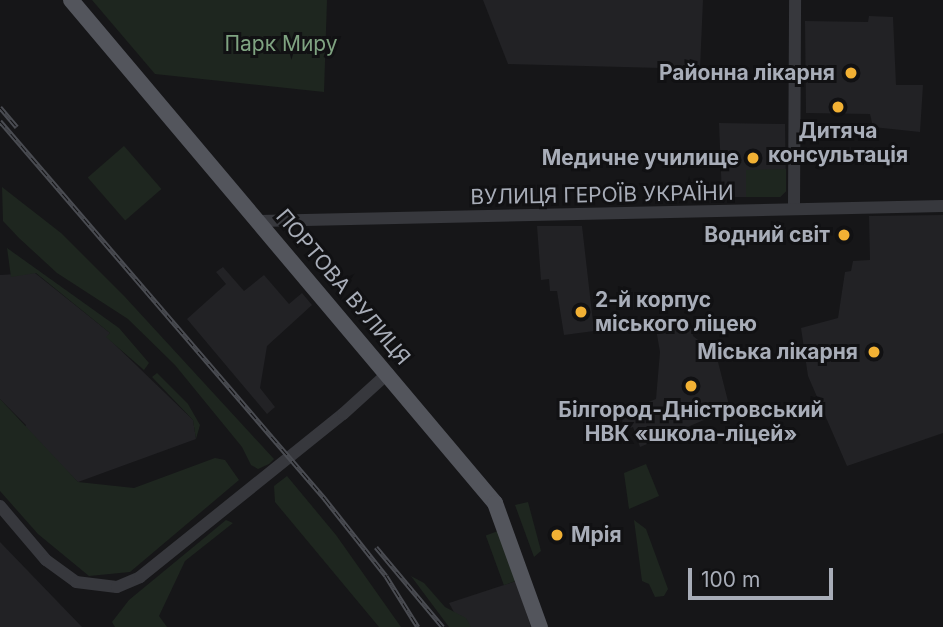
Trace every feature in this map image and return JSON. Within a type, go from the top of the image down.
[{"type":"main road","name":"ПОРТОВА ВУЛИЦЯ","points":[[71,0],[495,503],[540,627]]},
{"type":"street","points":[[794,207],[795,0]]},
{"type":"street","name":"ВУЛИЦЯ ГЕРОЇВ УКРАЇНИ","points":[[259,221],[794,211],[794,207],[943,206]]},
{"type":"street","points":[[0,506],[46,560],[76,582],[117,587],[140,577],[344,414],[388,373]]},
{"type":"shaded area","points":[[483,0],[703,0],[700,69],[508,64]]},
{"type":"shaded area","name":"Районна лікарня","points":[[869,16],[893,17],[896,85],[923,85],[920,132],[873,127],[870,114],[806,113],[805,21],[868,22]]},
{"type":"shaded area","name":"Медичне училище","points":[[719,123],[785,124],[786,191],[780,197],[722,197]]},
{"type":"shaded area","name":"Міська лікарня","points":[[943,215],[943,433],[847,466],[808,376],[801,328],[838,318],[845,272],[851,271],[853,261],[870,260],[869,216]]},
{"type":"shaded area","name":"Білгород-Дністровський НВК «школа-ліцей»","points":[[537,226],[582,226],[594,331],[564,335],[557,291],[550,291],[549,279],[541,280]]},
{"type":"shaded area","points":[[223,267],[244,291],[264,275],[289,304],[302,293],[312,305],[267,346],[260,388],[275,407],[267,414],[187,319],[226,284],[216,272]]},
{"type":"shaded area","points":[[35,273],[110,333],[107,337],[193,420],[196,439],[78,482],[24,429],[26,425],[0,399],[0,275]]},
{"type":"shaded area","name":"Білгород-Дністровський НВК «школа-ліцей»","points":[[678,325],[691,326],[693,336],[716,354],[730,409],[640,447],[633,427],[624,430],[621,413],[656,399],[660,352],[656,329]]},
{"type":"shaded area","points":[[0,542],[82,627],[0,627]]},
{"type":"shaded area","points":[[516,581],[531,627],[462,627],[449,603]]},
{"type":"green space","name":"Парк Миру","points":[[92,0],[327,0],[324,92],[155,74]]},
{"type":"green space","points":[[124,146],[161,189],[125,221],[88,177]]},
{"type":"green space","points":[[786,169],[786,191],[780,197],[746,197],[746,170]]},
{"type":"green space","points":[[2,187],[61,233],[125,297],[274,459],[269,464],[258,469],[251,465],[242,447],[175,365],[128,319],[57,273],[19,238],[3,221]]},
{"type":"green space","points":[[7,248],[119,328],[149,363],[144,370],[106,337],[110,333],[36,273],[11,277]]},
{"type":"green space","points":[[157,373],[188,404],[200,425],[196,439],[193,420],[152,377]]},
{"type":"green space","points":[[0,399],[78,482],[134,488],[215,458],[225,460],[239,480],[130,572],[89,576],[38,534],[0,491]]},
{"type":"green space","points":[[646,464],[659,496],[629,509],[624,473]]},
{"type":"green space","points":[[287,476],[336,535],[401,627],[379,627],[275,502],[274,486]]},
{"type":"green space","points":[[528,502],[541,551],[534,557],[515,505]]},
{"type":"green space","points":[[226,520],[233,523],[185,561],[159,616],[167,627],[115,627],[112,622],[129,600]]},
{"type":"green space","points":[[634,520],[646,529],[668,589],[664,596],[655,597],[649,584],[642,581]]},
{"type":"green space","points":[[498,531],[516,581],[504,585],[486,535]]},
{"type":"green space","points":[[411,576],[424,583],[445,607],[466,618],[471,627],[449,627]]},
{"type":"railway","points":[[0,107],[17,127]]},
{"type":"railway","points":[[0,121],[325,499],[386,576],[418,627]]},
{"type":"railway","points":[[376,547],[443,627]]},
{"type":"place","name":"Районна лікарня","points":[[851,73]]},
{"type":"place","name":"Дитяча консультація","points":[[838,107]]},
{"type":"place","name":"Медичне училище","points":[[753,158]]},
{"type":"place","name":"Водний світ","points":[[844,235]]},
{"type":"place","name":"2-й корпус міського ліцею","points":[[581,312]]},
{"type":"place","name":"Міська лікарня","points":[[874,352]]},
{"type":"place","name":"Білгород-Дністровський НВК «школа-ліцей»","points":[[691,386]]},
{"type":"place","name":"Мрія","points":[[557,535]]}]
